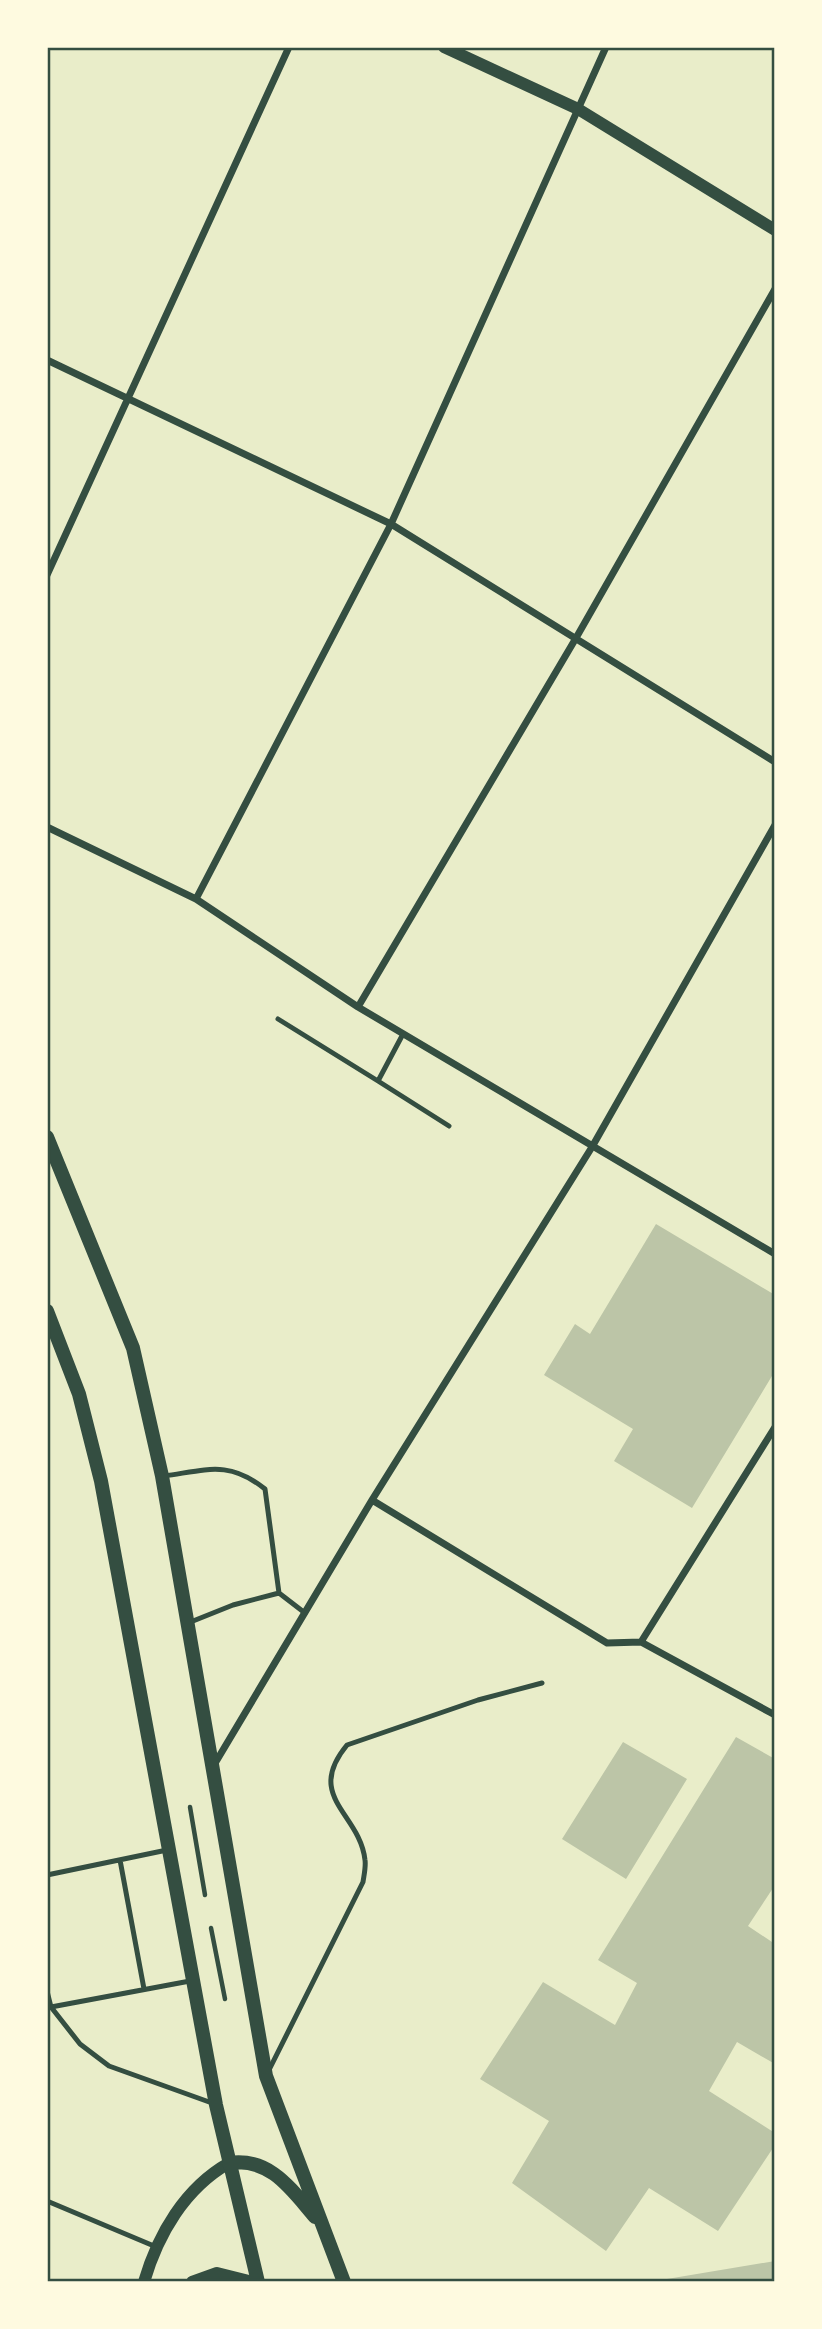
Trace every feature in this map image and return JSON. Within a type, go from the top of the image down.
[{"type":"main road","points":[[47,1137],[133,1348],[162,1476],[266,2076],[344,2282]]},
{"type":"main road","points":[[47,1311],[79,1394],[101,1481],[216,2105],[255,2282]]},
{"type":"main road","points":[[229,2163],[249,2162],[275,2172],[320,2224]]},
{"type":"street","points":[[47,575],[289,47]]},
{"type":"street","points":[[444,47],[578,109],[775,230]]},
{"type":"street","points":[[196,899],[391,524],[606,47]]},
{"type":"street","points":[[358,1007],[576,638],[775,289]]},
{"type":"street","points":[[47,360],[130,397],[391,524],[775,762]]},
{"type":"street","points":[[213,1768],[372,1500],[593,1147],[775,825]]},
{"type":"street","points":[[47,827],[196,899],[358,1007],[775,1254]]},
{"type":"street","points":[[641,1642],[775,1427]]},
{"type":"street","points":[[372,1500],[607,1643],[641,1642],[775,1715]]},
{"type":"street","points":[[144,2282],[155,2246],[193,2191],[209,2175],[229,2163]]},
{"type":"street","points":[[192,2282],[218,2273],[255,2282]]},
{"type":"lane","points":[[278,1019],[449,1126]]},
{"type":"lane","points":[[378,1081],[403,1034]]},
{"type":"lane","points":[[162,1476],[223,1468],[245,1473],[265,1489],[279,1594],[305,1613]]},
{"type":"lane","points":[[186,1624],[233,1605],[279,1594]]},
{"type":"lane","points":[[266,2076],[352,1911],[363,1882],[366,1859],[332,1794],[330,1774],[337,1758],[347,1745],[478,1700],[542,1683]]},
{"type":"lane","points":[[47,1875],[167,1850]]},
{"type":"lane","points":[[120,1860],[144,1989]]},
{"type":"lane","points":[[51,2007],[193,1980]]},
{"type":"lane","points":[[47,1991],[51,2007],[80,2044],[109,2066],[216,2105]]},
{"type":"lane","points":[[47,2201],[155,2246]]},
{"type":"path","points":[[190,1807],[205,1898]]},
{"type":"path","points":[[210,1923],[225,1999]]},
{"type":"path","points":[[198,2006],[251,1992]]},
{"type":"building","points":[[656,1224],[775,1295],[775,1371],[692,1508],[614,1461],[633,1429],[544,1375],[575,1324],[590,1334]]},
{"type":"building","points":[[736,1737],[775,1759],[775,1885],[748,1926],[775,1944],[775,2064],[737,2042],[709,2091],[775,2133],[775,2145],[718,2231],[649,2188],[606,2251],[512,2183],[549,2121],[480,2079],[543,1982],[615,2025],[637,1983],[598,1960]]},
{"type":"building","points":[[623,1742],[687,1779],[626,1879],[562,1839]]},
{"type":"building","points":[[775,2261],[775,2282],[661,2282],[661,2280]]}]
